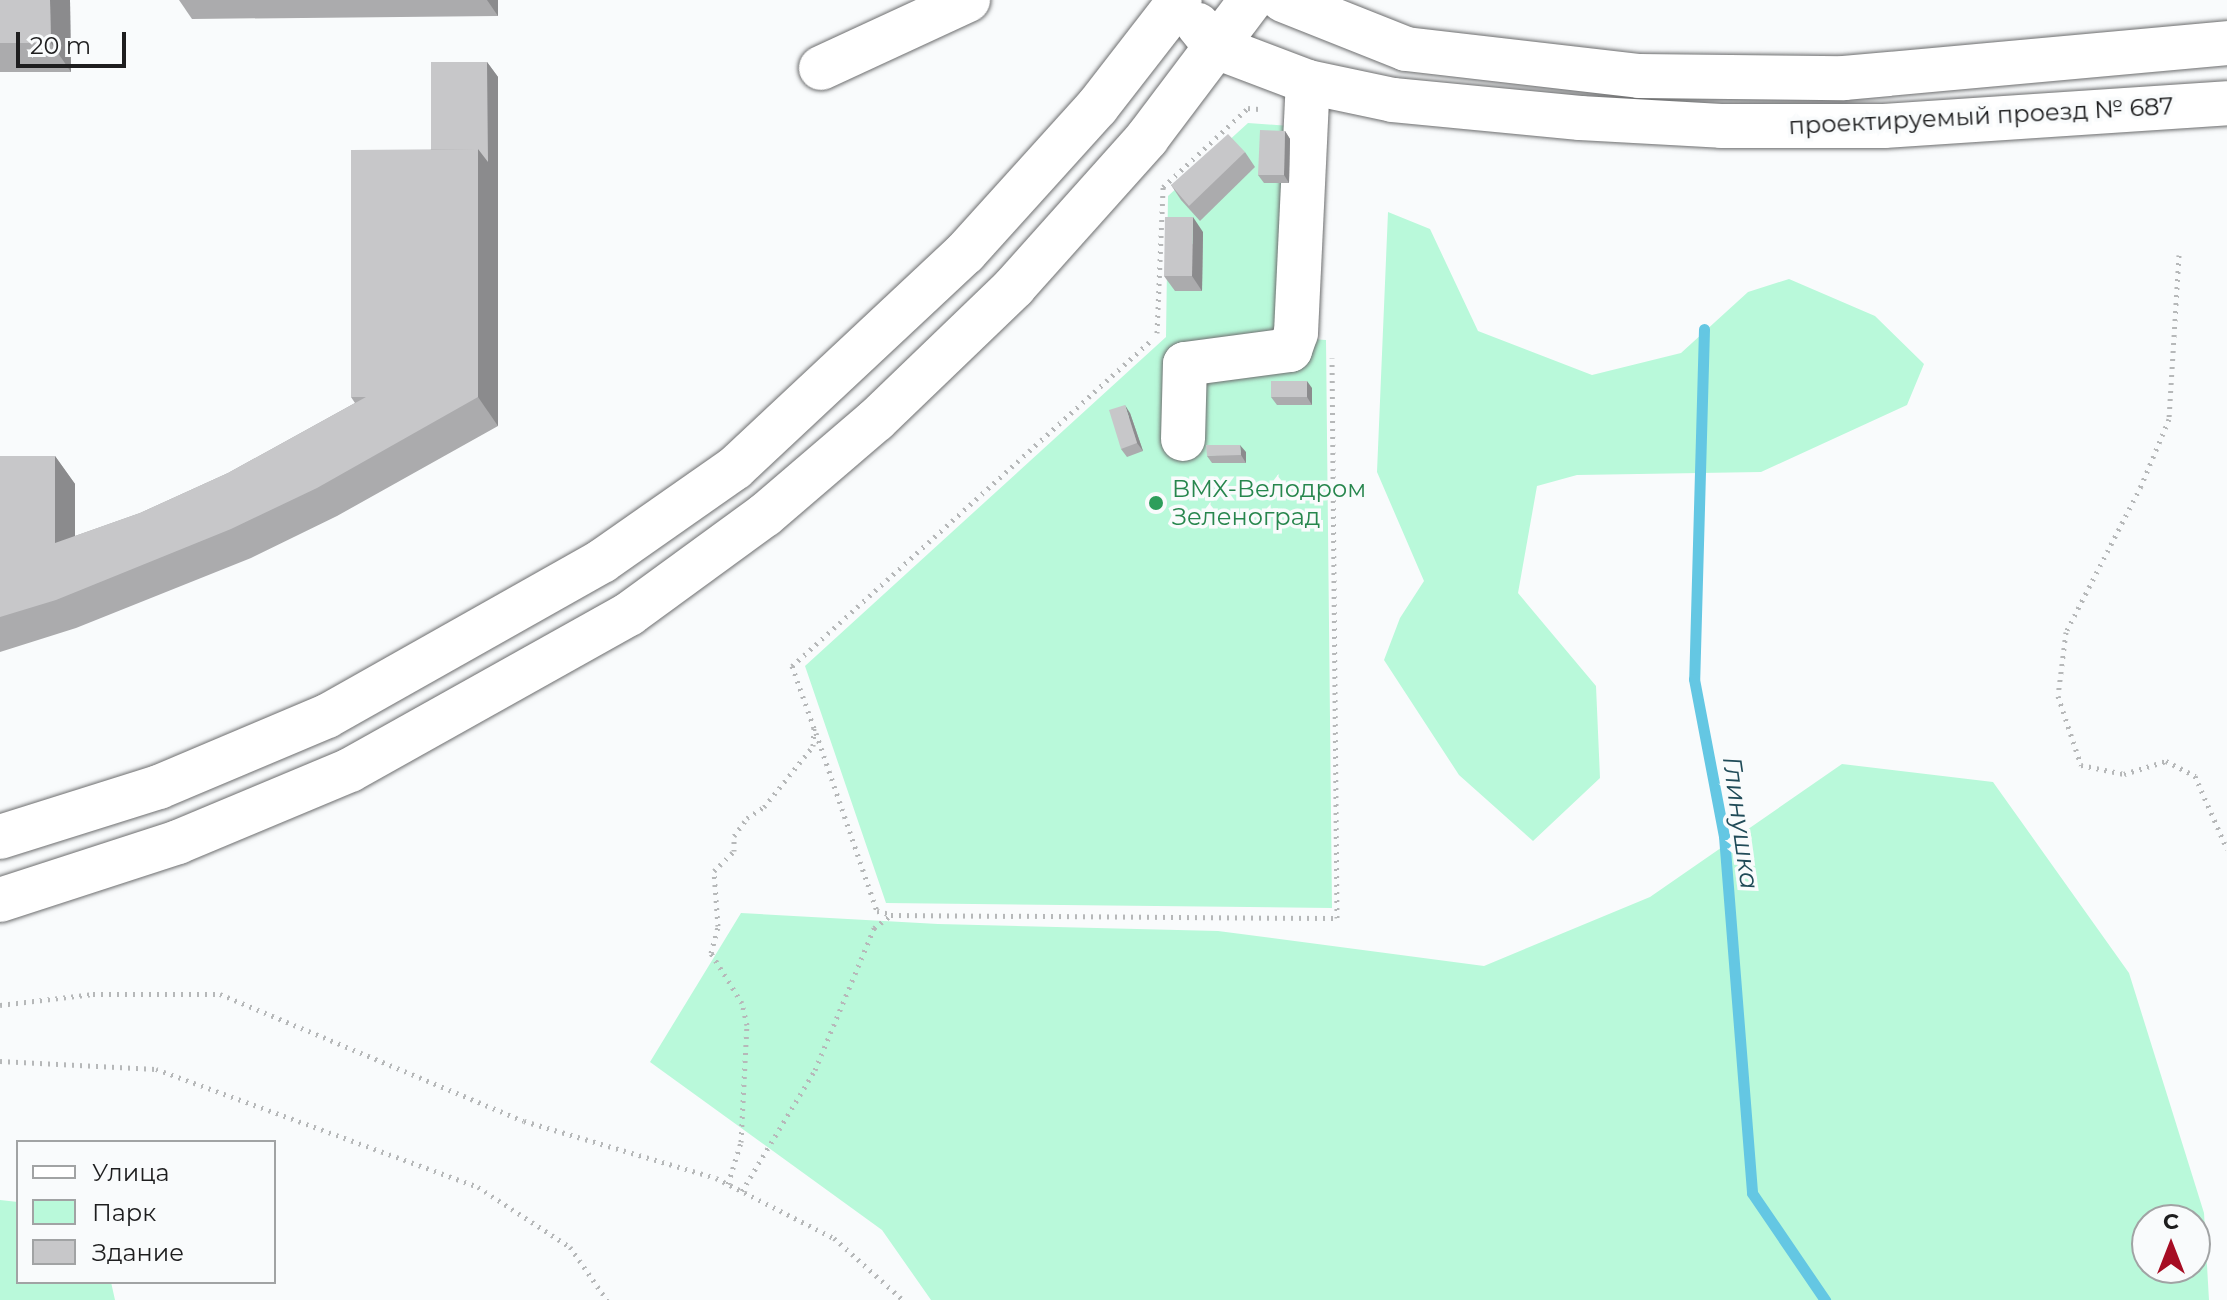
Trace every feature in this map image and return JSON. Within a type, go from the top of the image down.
[{"type":"street","points":[[821,68],[968,0]]},
{"type":"street","points":[[0,900],[178,842],[350,770],[629,614],[799,486],[876,420],[1014,287],[1147,138],[1251,0]]},
{"type":"street","name":"проектируемый проезд № 687","points":[[1283,0],[1406,49],[1639,76],[1844,78],[2227,43]]},
{"type":"street","name":"проектируемый проезд № 687","points":[[0,837],[159,787],[327,716],[602,561],[723,476],[965,253],[1097,107],[1177,1],[1216,47],[1307,97],[1393,100],[1721,126],[1884,126],[2227,103]]},
{"type":"street","points":[[1183,439],[1185,364],[1290,350],[1296,333],[1307,97]]},
{"type":"path","points":[[1307,97],[1248,108],[1163,187],[1157,335],[792,666],[877,911],[891,915],[1337,918],[1332,350]]},
{"type":"path","points":[[2179,255],[2169,419],[2141,486],[2066,632],[2058,696],[2081,765],[2124,774],[2166,761],[2195,776],[2227,849]]},
{"type":"path","points":[[728,1184],[741,1142],[747,1025],[742,1003],[711,953],[718,926],[714,871],[734,851],[734,836],[747,818],[764,807],[813,746],[814,728]]},
{"type":"path","points":[[742,1191],[815,1070],[874,928],[891,915]]},
{"type":"path","points":[[0,1005],[93,994],[220,994],[524,1121],[728,1184],[834,1238],[903,1300]]},
{"type":"path","points":[[0,1061],[156,1069],[478,1187],[570,1247],[607,1300]]},
{"type":"green space","name":"BMX-Велодром Зеленоград","points":[[1248,123],[1317,128],[1311,339],[1326,340],[1332,908],[886,903],[805,666],[1166,337],[1168,196]]},
{"type":"green space","points":[[1388,212],[1430,229],[1478,331],[1592,375],[1681,353],[1748,292],[1789,279],[1875,316],[1924,364],[1907,405],[1761,472],[1577,475],[1537,486],[1518,593],[1596,686],[1600,778],[1533,841],[1459,775],[1384,660],[1400,618],[1424,581],[1377,472]]},
{"type":"green space","points":[[1842,764],[1993,782],[2129,973],[2201,1204],[2131,1204],[2131,1284],[2208,1284],[2209,1300],[931,1300],[882,1230],[650,1062],[741,913],[938,924],[1218,931],[1484,966],[1650,897]]},
{"type":"green space","points":[[0,1200],[16,1202],[16,1284],[111,1284],[115,1300],[0,1300]]},
{"type":"building","points":[[0,0],[50,0],[51,43],[0,43]]},
{"type":"building","points":[[431,62],[487,62],[488,162],[478,149],[431,149]]},
{"type":"building","points":[[1260,130],[1285,131],[1284,175],[1258,175]]},
{"type":"building","points":[[1228,134],[1245,152],[1189,206],[1171,185]]},
{"type":"building","points":[[478,149],[478,397],[317,488],[231,529],[56,600],[0,617],[0,456],[55,456],[55,543],[140,513],[228,473],[366,397],[351,397],[351,150]]},
{"type":"building","points":[[1165,217],[1193,217],[1192,276],[1164,276]]},
{"type":"building","points":[[1271,381],[1307,381],[1307,397],[1271,397]]},
{"type":"building","points":[[1125,405],[1137,443],[1121,449],[1109,410]]},
{"type":"building","points":[[1206,445],[1240,445],[1241,455],[1207,456]]},
{"type":"waterway","name":"Глинушка","points":[[1704,329],[1694,679],[1724,836],[1752,1193],[1825,1300]]},
{"type":"place","name":"BMX-Велодром Зеленоград","points":[[1156,503]]}]
